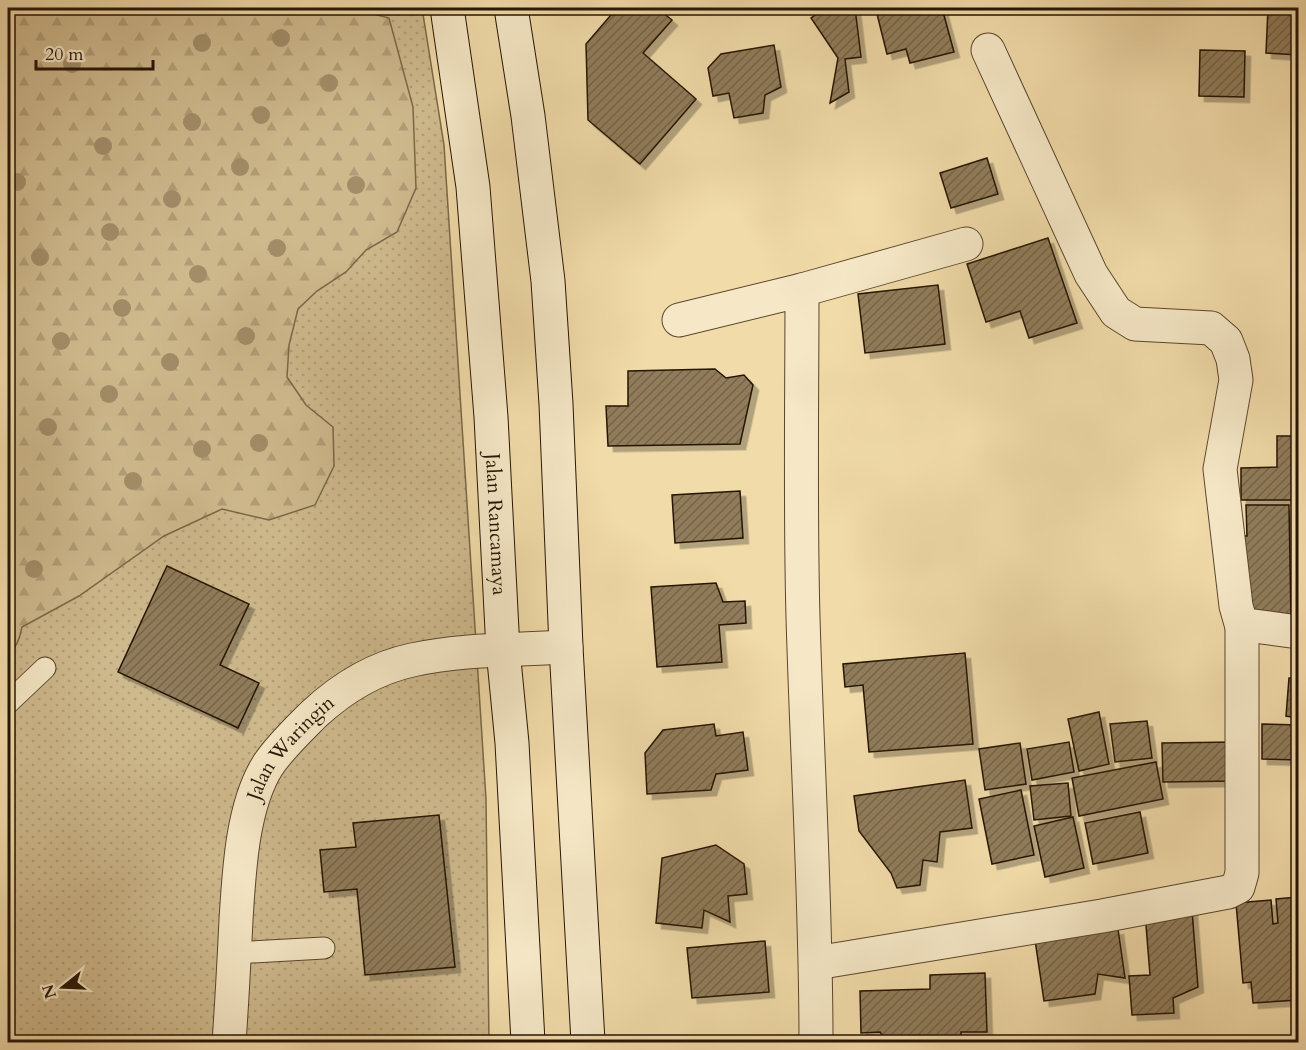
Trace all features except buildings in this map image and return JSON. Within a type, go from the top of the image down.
[{"type":"street","name":"Jalan Rancamaya","points":[[447,8],[473,188],[490,417],[503,650],[512,743],[528,1042]]},
{"type":"street","points":[[511,8],[528,116],[548,281],[588,1042]]},
{"type":"street","points":[[816,963],[1102,916],[1228,892],[1238,887],[1242,873],[1242,627],[1236,606],[1220,469],[1236,380],[1233,359],[1226,341],[1211,328],[1135,324],[1116,312],[1091,274],[988,50]]},
{"type":"street","points":[[679,320],[802,290],[966,244]]},
{"type":"street","points":[[802,290],[802,596],[816,963],[816,1042]]},
{"type":"street","points":[[1242,627],[1254,626],[1299,632]]},
{"type":"street","name":"Jalan Waringin","points":[[229,1042],[244,833],[251,808],[268,766],[284,746],[324,704],[348,687],[380,670],[410,660],[441,655],[566,647]]},
{"type":"lane","points":[[8,703],[45,668]]},
{"type":"lane","points":[[234,953],[324,948]]},
{"type":"green space","points":[[8,8],[422,8],[444,145],[486,799],[489,1042],[8,1042]]},
{"type":"green space","points":[[8,8],[350,8],[389,18],[413,107],[416,188],[397,232],[366,250],[346,272],[317,291],[298,309],[289,345],[287,377],[306,405],[333,427],[334,466],[315,505],[269,520],[222,509],[164,536],[79,596],[22,627],[18,642],[8,655]]}]
